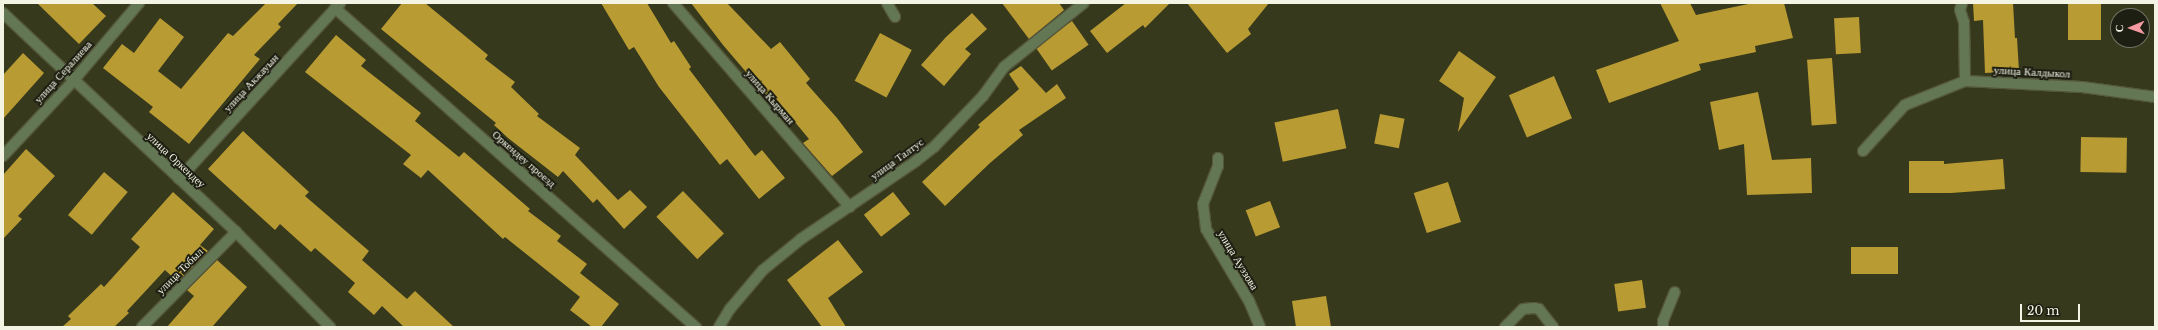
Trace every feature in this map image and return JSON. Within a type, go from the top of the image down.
[{"type":"street","name":"улица Сералиева","points":[[3,156],[74,80],[139,3]]},
{"type":"street","name":"улица Кырман","points":[[673,3],[850,207]]},
{"type":"street","points":[[887,3],[894,17]]},
{"type":"street","name":"улица Талтус","points":[[720,327],[730,310],[763,270],[801,239],[850,207],[934,147],[983,96],[1004,67],[1084,3]]},
{"type":"street","points":[[1863,151],[1905,105],[1965,81],[1964,22],[1960,10],[1962,3]]},
{"type":"street","name":"улица Акжауын","points":[[179,179],[338,6]]},
{"type":"street","name":"Оркендеу проезд","points":[[338,6],[696,327]]},
{"type":"street","name":"улица Оркендеу","points":[[3,13],[236,232],[330,327]]},
{"type":"street","name":"улица Калдыкол","points":[[1965,81],[2082,87],[2155,97]]},
{"type":"street","name":"улица Ауэзова","points":[[1218,158],[1218,166],[1203,204],[1206,229],[1249,301],[1260,327]]},
{"type":"street","name":"улица Тобыл","points":[[142,327],[236,232]]},
{"type":"street","points":[[1663,327],[1663,321],[1675,292]]},
{"type":"street","points":[[1505,327],[1523,309],[1534,308],[1539,309],[1554,327]]},
{"type":"building","points":[[37,3],[92,3],[106,16],[79,44]]},
{"type":"building","points":[[266,3],[298,3],[278,24],[281,27],[254,55],[260,59],[189,144],[149,112],[153,107],[103,68],[122,44],[134,53],[160,18],[184,37],[158,71],[181,89],[228,33],[233,36]]},
{"type":"building","points":[[402,3],[425,3],[488,55],[485,59],[515,82],[511,87],[539,114],[537,116],[580,148],[575,155],[618,200],[630,190],[647,207],[624,229],[597,199],[593,203],[563,171],[558,177],[508,138],[494,125],[496,123],[381,29]]},
{"type":"building","points":[[601,3],[647,3],[671,43],[674,41],[691,67],[689,69],[755,156],[762,150],[785,178],[759,199],[727,159],[720,165],[659,87],[634,47],[629,50]]},
{"type":"building","points":[[691,3],[727,3],[771,49],[780,42],[810,79],[806,83],[837,118],[863,152],[832,176],[803,143],[809,139],[780,104],[776,107],[723,45]]},
{"type":"building","points":[[1002,3],[1059,3],[1064,10],[1029,39]]},
{"type":"building","points":[[1126,3],[1170,3],[1145,28],[1143,25],[1107,53],[1090,31]]},
{"type":"building","points":[[1187,3],[1269,3],[1248,29],[1251,34],[1227,53]]},
{"type":"building","points":[[1660,3],[1690,3],[1696,15],[1753,3],[1784,3],[1793,38],[1755,46],[1756,52],[1699,64],[1701,70],[1609,103],[1596,70],[1679,41]]},
{"type":"building","points":[[1973,3],[2013,3],[2019,71],[1985,73],[1983,20],[1974,21]]},
{"type":"building","points":[[2068,3],[2101,3],[2101,40],[2068,40]]},
{"type":"building","points":[[972,13],[987,29],[965,49],[971,54],[944,86],[921,65],[946,37]]},
{"type":"building","points":[[1859,17],[1861,53],[1836,54],[1834,18]]},
{"type":"building","points":[[1072,21],[1089,45],[1052,71],[1035,47]]},
{"type":"building","points":[[880,33],[912,50],[886,98],[855,81]]},
{"type":"building","points":[[336,35],[366,60],[361,66],[421,113],[415,121],[459,157],[464,152],[530,209],[528,211],[561,236],[557,241],[587,264],[580,273],[619,304],[601,327],[592,327],[570,310],[580,297],[505,237],[503,239],[428,170],[421,178],[403,164],[411,155],[305,72]]},
{"type":"building","points":[[1459,51],[1496,77],[1458,132],[1464,98],[1439,81]]},
{"type":"building","points":[[23,53],[44,73],[3,119],[3,75]]},
{"type":"building","points":[[1832,58],[1837,124],[1812,126],[1807,60]]},
{"type":"building","points":[[1021,66],[1046,93],[1057,84],[1066,98],[1019,130],[1023,135],[990,163],[945,206],[922,182],[980,127],[978,125],[1019,89],[1009,74]]},
{"type":"building","points":[[1554,76],[1572,118],[1527,137],[1509,95]]},
{"type":"building","points":[[1758,92],[1772,160],[1811,158],[1812,193],[1747,195],[1744,144],[1719,150],[1710,102]]},
{"type":"building","points":[[1338,109],[1346,148],[1283,162],[1274,123]]},
{"type":"building","points":[[1380,114],[1405,119],[1399,148],[1374,143]]},
{"type":"building","points":[[243,131],[309,192],[305,196],[369,251],[362,260],[407,299],[415,291],[454,327],[404,327],[382,306],[374,315],[348,292],[355,283],[315,248],[311,252],[280,224],[275,230],[208,169]]},
{"type":"building","points":[[2081,137],[2127,138],[2126,173],[2080,172]]},
{"type":"building","points":[[26,149],[55,176],[18,216],[22,219],[3,239],[3,175]]},
{"type":"building","points":[[2003,159],[2005,189],[1951,193],[1909,193],[1909,161],[1944,161],[1944,164]]},
{"type":"building","points":[[104,172],[128,192],[92,235],[68,215]]},
{"type":"building","points":[[1448,182],[1461,222],[1427,233],[1414,193]]},
{"type":"building","points":[[683,191],[724,233],[697,259],[656,217]]},
{"type":"building","points":[[173,192],[214,229],[200,245],[208,251],[178,282],[165,270],[127,311],[129,313],[114,327],[62,327],[71,319],[68,316],[101,284],[104,287],[140,247],[131,239]]},
{"type":"building","points":[[893,192],[910,214],[881,237],[864,215]]},
{"type":"building","points":[[1270,201],[1280,227],[1256,236],[1246,210]]},
{"type":"building","points":[[838,240],[863,272],[828,298],[846,327],[822,327],[787,280]]},
{"type":"building","points":[[1851,247],[1898,247],[1898,274],[1851,274]]},
{"type":"building","points":[[217,260],[247,287],[212,327],[167,327],[194,296],[187,290]]},
{"type":"building","points":[[1642,280],[1646,308],[1618,312],[1614,284]]},
{"type":"building","points":[[1326,296],[1331,327],[1296,327],[1292,301]]}]
